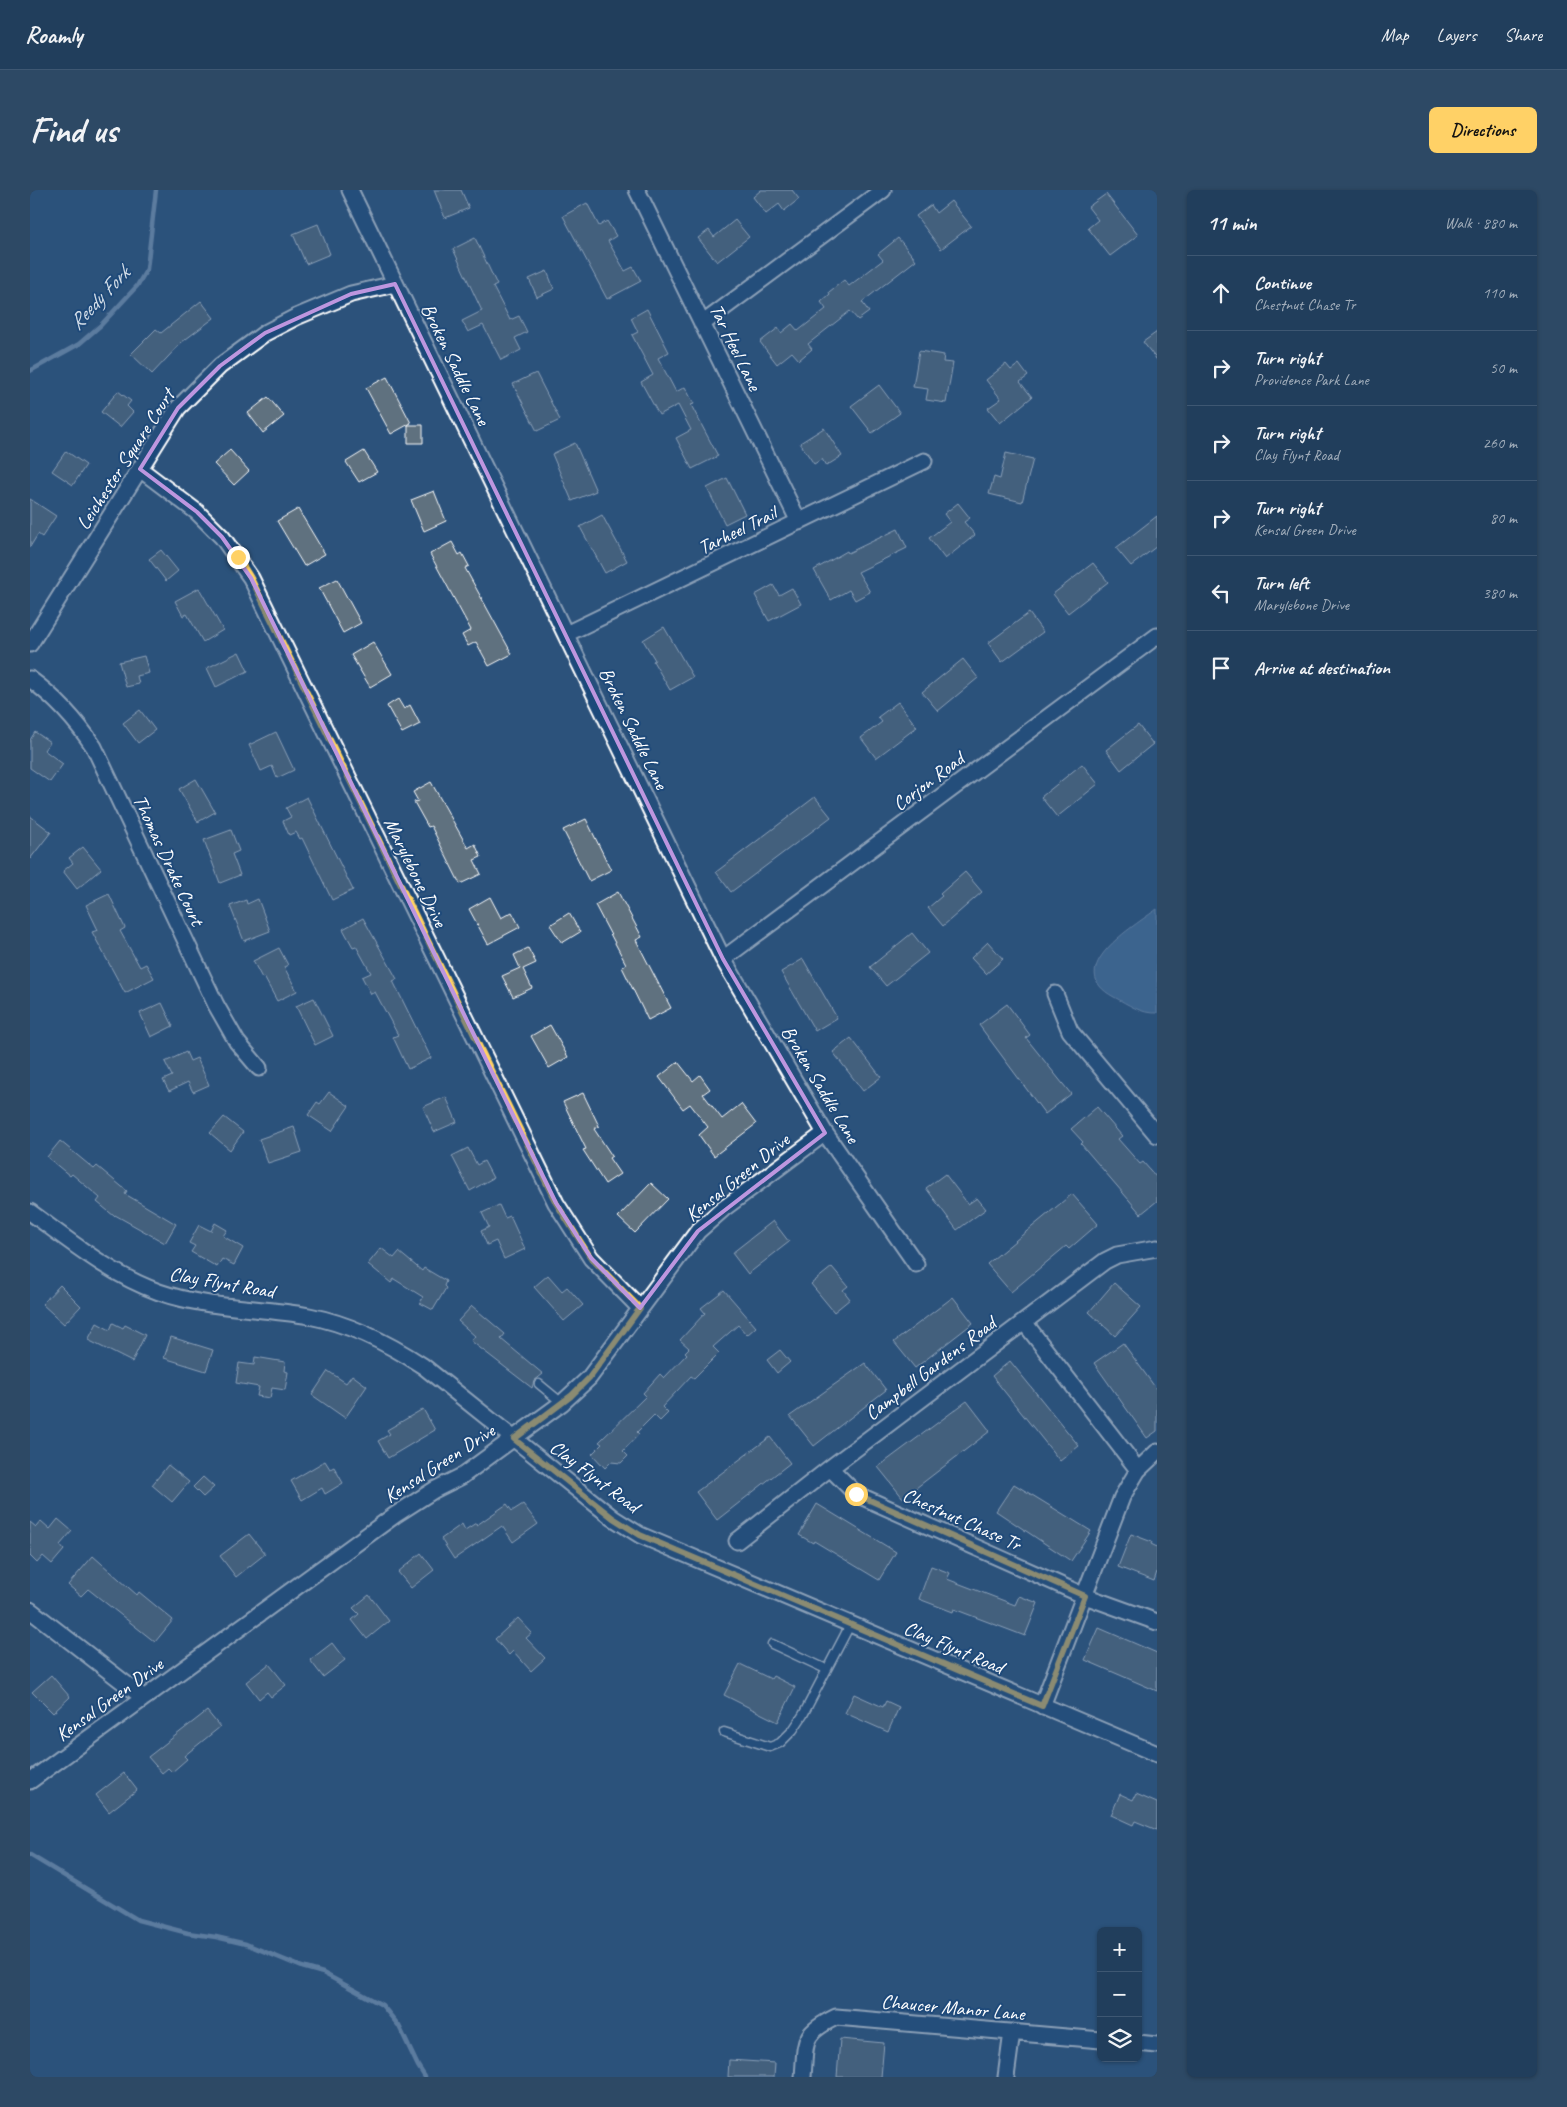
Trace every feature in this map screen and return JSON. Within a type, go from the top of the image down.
[{"type":"street","name":"Broken Saddle Lane","points":[[350,190],[724,959],[826,1133],[916,1264]]},
{"type":"street","name":"Tar Heel Lane","points":[[637,190],[799,522]]},
{"type":"street","points":[[702,324],[883,190]]},
{"type":"street","name":"Leichester Square Court","points":[[30,644],[178,408],[220,366],[265,333],[296,317],[352,294],[395,284]]},
{"type":"street","name":"Tarheel Trail","points":[[566,634],[924,461]]},
{"type":"street","name":"Marylebone Drive","points":[[140,469],[210,524],[222,537],[251,578],[556,1203],[591,1258],[640,1308]]},
{"type":"street","name":"Corjon Road","points":[[724,959],[1157,636]]},
{"type":"street","name":"Thomas Drake Court","points":[[30,679],[46,690],[75,720],[94,747],[216,1004],[237,1042],[259,1068]]},
{"type":"street","points":[[1055,994],[1070,1031],[1157,1135]]},
{"type":"street","name":"Kensal Green Drive","points":[[30,1781],[395,1514],[434,1490],[462,1476],[562,1403],[589,1378],[698,1231],[723,1209],[826,1133]]},
{"type":"street","name":"Clay Flynt Road","points":[[30,1212],[97,1261],[127,1278],[159,1292],[186,1300],[227,1307],[310,1316],[344,1325],[371,1336],[395,1348],[423,1366],[613,1518],[640,1535],[1157,1754]]},
{"type":"street","name":"Campbell Gardens Road","points":[[737,1541],[830,1468],[1105,1261],[1117,1255],[1157,1248]]},
{"type":"street","points":[[1024,1322],[1138,1470]]},
{"type":"street","points":[[1042,1706],[1122,1497],[1138,1470],[1157,1452]]},
{"type":"street","name":"Chestnut Chase Tr","points":[[830,1468],[856,1494],[1085,1596],[1157,1622]]},
{"type":"street","points":[[30,1610],[144,1698]]},
{"type":"street","name":"Chaucer Manor Lane","points":[[803,2077],[808,2036],[817,2026],[836,2017],[1097,2040]]},
{"type":"street","points":[[1006,2077],[1012,2032]]},
{"type":"street","points":[[1142,2043],[1157,2044]]},
{"type":"lane","points":[[538,1384],[562,1403]]},
{"type":"lane","points":[[724,1732],[770,1747],[780,1743],[793,1730],[803,1715],[850,1625]]},
{"type":"lane","points":[[772,1644],[826,1669]]},
{"type":"highlighted area","points":[[395,284],[723,959],[825,1133],[698,1231],[640,1308],[591,1258],[556,1203],[251,578],[222,537],[197,512],[140,469],[178,408],[220,366],[265,333],[351,294]]},
{"type":"water","points":[[1157,909],[1157,1013],[1151,1013],[1135,1008],[1114,997],[1100,986],[1095,974],[1098,961],[1107,949],[1119,937]]},
{"type":"building","points":[[434,190],[461,190],[469,208],[445,218]]},
{"type":"building","points":[[761,190],[792,190],[799,199],[784,211],[779,204],[766,214],[753,197]]},
{"type":"building","points":[[1106,194],[1138,235],[1110,256],[1088,228],[1098,220],[1088,207]]},
{"type":"building","points":[[951,201],[971,226],[941,249],[916,216],[931,205],[936,213]]},
{"type":"building","points":[[587,203],[599,226],[607,221],[616,236],[608,241],[625,271],[633,267],[641,281],[607,299],[563,216]]},
{"type":"building","points":[[735,220],[749,237],[717,262],[698,238],[709,230],[714,237]]},
{"type":"building","points":[[318,224],[330,254],[306,264],[293,234]]},
{"type":"building","points":[[475,238],[497,285],[493,287],[510,320],[519,316],[527,332],[515,338],[521,350],[501,360],[483,325],[468,332],[462,321],[482,311],[453,249]]},
{"type":"building","points":[[898,238],[916,260],[862,302],[869,312],[858,320],[850,311],[808,344],[812,349],[799,360],[792,352],[777,364],[760,342],[778,328],[781,333],[792,324],[798,331],[826,309],[821,302],[830,294],[829,292],[844,280],[849,286],[883,260],[878,254]]},
{"type":"building","points":[[547,271],[554,289],[537,297],[529,279]]},
{"type":"building","points":[[201,301],[214,318],[182,342],[152,374],[131,354],[156,329],[161,333]]},
{"type":"building","points":[[647,309],[669,352],[658,358],[676,392],[685,387],[694,404],[691,405],[718,456],[692,469],[676,438],[691,430],[678,405],[659,415],[641,382],[653,375],[632,335],[638,332],[631,318]]},
{"type":"building","points":[[1157,332],[1157,360],[1143,342]]},
{"type":"building","points":[[919,351],[944,355],[943,362],[953,363],[946,403],[926,400],[928,389],[913,387]]},
{"type":"building","points":[[1006,364],[1011,370],[1019,364],[1028,376],[1020,382],[1032,397],[1000,423],[988,408],[1001,399],[986,380]]},
{"type":"building","points":[[536,373],[560,420],[537,431],[513,384]]},
{"type":"building","points":[[387,377],[411,423],[391,434],[366,388]]},
{"type":"building","points":[[879,385],[900,413],[872,433],[851,406]]},
{"type":"building","points":[[118,391],[131,401],[127,406],[133,412],[120,427],[101,412]]},
{"type":"building","points":[[268,397],[284,416],[263,433],[248,413]]},
{"type":"building","points":[[408,425],[423,425],[423,443],[408,443]]},
{"type":"building","points":[[824,428],[842,456],[826,466],[822,459],[814,464],[800,443]]},
{"type":"building","points":[[575,443],[596,491],[572,501],[552,454]]},
{"type":"building","points":[[230,450],[249,471],[234,485],[214,464]]},
{"type":"building","points":[[66,451],[86,465],[73,485],[52,471]]},
{"type":"building","points":[[364,451],[377,472],[359,482],[346,462]]},
{"type":"building","points":[[1006,453],[1033,459],[1022,502],[989,494],[994,477],[1000,479]]},
{"type":"building","points":[[727,478],[745,514],[725,524],[707,488]]},
{"type":"building","points":[[434,491],[446,521],[424,531],[411,500]]},
{"type":"building","points":[[30,499],[56,516],[42,537],[38,534],[30,547]]},
{"type":"building","points":[[958,503],[970,518],[964,522],[975,535],[945,559],[929,538],[950,522],[944,514]]},
{"type":"building","points":[[298,509],[325,554],[304,566],[277,521]]},
{"type":"building","points":[[602,515],[627,561],[605,573],[580,527]]},
{"type":"building","points":[[1157,516],[1157,546],[1131,566],[1116,548]]},
{"type":"building","points":[[898,529],[907,548],[858,572],[870,592],[855,600],[849,590],[831,600],[814,570],[847,551],[848,553]]},
{"type":"building","points":[[452,542],[459,555],[462,553],[469,566],[465,568],[512,654],[489,666],[476,642],[468,646],[462,635],[471,630],[430,554]]},
{"type":"building","points":[[161,550],[178,571],[166,581],[149,559]]},
{"type":"building","points":[[1093,563],[1108,582],[1068,613],[1053,594]]},
{"type":"building","points":[[337,579],[361,623],[343,633],[319,588]]},
{"type":"building","points":[[773,585],[779,595],[792,588],[801,604],[769,621],[755,595]]},
{"type":"building","points":[[199,588],[223,630],[203,642],[187,614],[183,616],[175,601]]},
{"type":"building","points":[[1029,613],[1043,632],[1002,662],[988,643]]},
{"type":"building","points":[[664,627],[693,677],[670,690],[643,640]]},
{"type":"building","points":[[373,642],[392,674],[370,687],[351,655]]},
{"type":"building","points":[[239,652],[248,671],[216,687],[207,668]]},
{"type":"building","points":[[144,656],[149,673],[137,676],[139,684],[126,687],[119,662]]},
{"type":"building","points":[[963,659],[978,678],[938,711],[922,692]]},
{"type":"building","points":[[398,699],[404,709],[410,705],[420,724],[402,733],[387,706]]},
{"type":"building","points":[[898,702],[917,727],[876,758],[861,738],[882,722],[878,717]]},
{"type":"building","points":[[140,710],[155,730],[138,743],[123,723]]},
{"type":"building","points":[[1138,725],[1153,744],[1121,770],[1106,750]]},
{"type":"building","points":[[35,732],[50,742],[44,750],[63,764],[50,782],[30,768],[30,740]]},
{"type":"building","points":[[276,732],[294,770],[277,778],[272,766],[261,771],[249,745]]},
{"type":"building","points":[[1082,764],[1098,784],[1057,817],[1041,797]]},
{"type":"building","points":[[196,779],[215,812],[198,822],[179,789]]},
{"type":"building","points":[[431,782],[468,848],[475,844],[481,857],[474,860],[481,874],[460,884],[431,826],[428,827],[414,802],[418,801],[413,792]]},
{"type":"building","points":[[307,797],[353,890],[332,900],[302,838],[300,839],[296,832],[289,835],[283,821],[291,817],[286,808]]},
{"type":"building","points":[[815,797],[831,817],[731,892],[716,872]]},
{"type":"building","points":[[30,816],[51,832],[30,859]]},
{"type":"building","points":[[586,819],[611,870],[589,881],[563,830]]},
{"type":"building","points":[[231,830],[239,851],[232,854],[240,875],[220,883],[204,840]]},
{"type":"building","points":[[83,847],[101,869],[77,889],[63,871],[73,863],[69,858]]},
{"type":"building","points":[[965,872],[982,892],[943,926],[928,908],[942,896],[940,894]]},
{"type":"building","points":[[618,892],[642,937],[636,940],[671,1008],[648,1020],[622,967],[626,964],[595,905]]},
{"type":"building","points":[[109,894],[125,928],[120,931],[140,967],[146,964],[154,978],[125,993],[92,932],[98,930],[86,905]]},
{"type":"building","points":[[490,897],[501,918],[512,912],[520,927],[488,944],[469,909]]},
{"type":"building","points":[[258,899],[270,931],[244,941],[230,906],[246,900],[247,904]]},
{"type":"building","points":[[569,913],[580,932],[562,943],[550,925]]},
{"type":"building","points":[[363,918],[397,979],[393,981],[431,1058],[408,1069],[393,1037],[398,1035],[375,992],[371,994],[362,977],[371,973],[356,946],[353,947],[343,929]]},
{"type":"building","points":[[912,933],[928,953],[886,986],[870,967]]},
{"type":"building","points":[[988,942],[1003,959],[986,974],[971,958]]},
{"type":"building","points":[[279,948],[288,965],[284,967],[297,991],[277,1001],[253,961]]},
{"type":"building","points":[[528,948],[536,963],[523,969],[532,988],[513,997],[502,976],[520,968],[514,955]]},
{"type":"building","points":[[803,959],[837,1018],[815,1031],[781,972]]},
{"type":"building","points":[[314,998],[333,1036],[315,1045],[296,1006]]},
{"type":"building","points":[[162,1003],[173,1026],[151,1037],[140,1013]]},
{"type":"building","points":[[1007,1004],[1030,1035],[1026,1038],[1071,1094],[1045,1114],[979,1025]]},
{"type":"building","points":[[550,1025],[568,1057],[549,1068],[531,1036]]},
{"type":"building","points":[[851,1038],[881,1077],[863,1091],[833,1052]]},
{"type":"building","points":[[186,1052],[190,1061],[197,1058],[209,1085],[193,1092],[188,1082],[169,1091],[163,1080],[172,1076],[165,1062]]},
{"type":"building","points":[[678,1062],[693,1081],[700,1075],[710,1089],[703,1094],[722,1119],[741,1104],[756,1124],[714,1156],[699,1135],[708,1127],[690,1104],[683,1109],[659,1077]]},
{"type":"building","points":[[329,1092],[349,1106],[332,1131],[308,1115],[317,1102],[320,1104]]},
{"type":"building","points":[[583,1093],[599,1126],[594,1129],[612,1156],[609,1158],[620,1174],[605,1184],[583,1150],[586,1149],[563,1102]]},
{"type":"building","points":[[446,1097],[457,1122],[434,1132],[423,1107]]},
{"type":"building","points":[[1097,1107],[1122,1136],[1118,1139],[1140,1164],[1143,1162],[1157,1178],[1157,1201],[1141,1214],[1081,1144],[1083,1142],[1071,1129]]},
{"type":"building","points":[[224,1117],[243,1132],[230,1150],[210,1133]]},
{"type":"building","points":[[294,1127],[302,1152],[268,1163],[259,1139]]},
{"type":"building","points":[[60,1141],[94,1169],[97,1166],[127,1191],[125,1194],[176,1224],[165,1243],[114,1216],[97,1202],[100,1198],[72,1174],[70,1176],[47,1157]]},
{"type":"building","points":[[468,1148],[477,1165],[484,1161],[493,1178],[470,1191],[452,1156]]},
{"type":"building","points":[[945,1174],[968,1204],[977,1198],[986,1209],[957,1230],[926,1188]]},
{"type":"building","points":[[651,1183],[668,1199],[635,1233],[618,1217]]},
{"type":"building","points":[[1072,1194],[1098,1224],[1069,1249],[1066,1246],[1011,1292],[987,1264]]},
{"type":"building","points":[[499,1205],[505,1218],[510,1216],[525,1249],[504,1259],[496,1241],[487,1245],[481,1231],[489,1227],[482,1213]]},
{"type":"building","points":[[773,1221],[789,1242],[748,1274],[732,1253]]},
{"type":"building","points":[[215,1223],[227,1230],[223,1236],[243,1248],[234,1265],[222,1259],[217,1267],[191,1252],[195,1246],[189,1243],[199,1225],[211,1231]]},
{"type":"building","points":[[381,1248],[394,1258],[399,1252],[422,1271],[424,1268],[446,1281],[444,1286],[446,1288],[433,1310],[420,1303],[423,1297],[394,1279],[391,1283],[368,1264]]},
{"type":"building","points":[[832,1267],[848,1286],[843,1290],[850,1299],[834,1312],[811,1284]]},
{"type":"building","points":[[548,1275],[562,1291],[567,1287],[583,1305],[564,1321],[534,1287]]},
{"type":"building","points":[[1114,1283],[1141,1307],[1115,1336],[1089,1312]]},
{"type":"building","points":[[60,1285],[81,1306],[64,1324],[42,1304]]},
{"type":"building","points":[[724,1290],[756,1327],[747,1335],[738,1325],[713,1347],[719,1353],[694,1378],[691,1376],[662,1407],[668,1413],[660,1421],[654,1415],[637,1432],[639,1434],[623,1451],[628,1456],[621,1463],[611,1462],[605,1468],[592,1454],[602,1444],[599,1442],[646,1396],[643,1393],[660,1374],[664,1378],[687,1354],[685,1352],[689,1348],[680,1340],[705,1313],[701,1308]]},
{"type":"building","points":[[953,1297],[973,1323],[915,1368],[894,1342]]},
{"type":"building","points":[[472,1306],[505,1334],[501,1339],[543,1374],[534,1381],[532,1388],[471,1341],[475,1336],[458,1321]]},
{"type":"building","points":[[97,1323],[110,1330],[113,1323],[123,1328],[125,1325],[145,1335],[132,1362],[88,1340]]},
{"type":"building","points":[[171,1337],[213,1350],[206,1371],[164,1358]]},
{"type":"building","points":[[1123,1343],[1157,1390],[1157,1431],[1147,1438],[1094,1363]]},
{"type":"building","points":[[780,1350],[790,1362],[777,1373],[767,1360]]},
{"type":"building","points":[[255,1357],[285,1362],[284,1371],[288,1372],[285,1390],[272,1388],[270,1398],[257,1396],[259,1387],[236,1383],[239,1363],[254,1365]]},
{"type":"building","points":[[1010,1361],[1079,1446],[1060,1461],[992,1376]]},
{"type":"building","points":[[865,1363],[886,1390],[814,1446],[790,1416]]},
{"type":"building","points":[[328,1371],[346,1383],[352,1375],[367,1386],[345,1418],[312,1395]]},
{"type":"building","points":[[967,1401],[990,1431],[903,1498],[878,1467]]},
{"type":"building","points":[[423,1409],[435,1430],[388,1458],[378,1441],[390,1434],[387,1430]]},
{"type":"building","points":[[770,1437],[790,1463],[717,1520],[696,1492]]},
{"type":"building","points":[[325,1461],[330,1469],[334,1467],[343,1483],[325,1494],[322,1488],[302,1500],[291,1481]]},
{"type":"building","points":[[168,1465],[189,1482],[172,1502],[152,1485]]},
{"type":"building","points":[[203,1477],[214,1487],[203,1497],[193,1487]]},
{"type":"building","points":[[1014,1484],[1091,1531],[1071,1561],[996,1511]]},
{"type":"building","points":[[507,1504],[512,1511],[523,1504],[538,1524],[513,1542],[502,1526],[454,1559],[441,1539],[462,1524],[465,1530],[476,1523],[477,1525]]},
{"type":"building","points":[[817,1504],[896,1552],[879,1580],[814,1541],[813,1543],[799,1535]]},
{"type":"building","points":[[58,1519],[72,1531],[60,1545],[64,1550],[52,1564],[43,1556],[37,1563],[30,1556],[30,1522],[36,1527],[41,1521],[50,1529]]},
{"type":"building","points":[[249,1534],[265,1554],[236,1577],[220,1556]]},
{"type":"building","points":[[1131,1534],[1152,1542],[1151,1544],[1157,1547],[1157,1572],[1154,1581],[1118,1567]]},
{"type":"building","points":[[421,1553],[434,1570],[411,1588],[398,1572]]},
{"type":"building","points":[[93,1556],[137,1595],[139,1592],[173,1620],[155,1642],[88,1589],[81,1596],[68,1585]]},
{"type":"building","points":[[931,1566],[950,1573],[947,1579],[1015,1605],[1019,1596],[1038,1603],[1025,1636],[954,1609],[953,1612],[919,1599]]},
{"type":"building","points":[[369,1595],[389,1621],[367,1639],[352,1620],[359,1614],[353,1608]]},
{"type":"building","points":[[518,1618],[532,1633],[526,1638],[545,1658],[531,1671],[513,1651],[509,1655],[495,1639]]},
{"type":"building","points":[[1099,1628],[1157,1653],[1157,1691],[1085,1660]]},
{"type":"building","points":[[332,1643],[345,1660],[323,1677],[310,1660]]},
{"type":"building","points":[[269,1664],[286,1685],[271,1697],[267,1692],[259,1699],[246,1682]]},
{"type":"building","points":[[740,1664],[771,1679],[773,1676],[795,1687],[778,1722],[724,1695]]},
{"type":"building","points":[[51,1675],[70,1697],[53,1713],[32,1692]]},
{"type":"building","points":[[854,1694],[883,1707],[886,1701],[899,1707],[888,1732],[845,1713]]},
{"type":"building","points":[[207,1711],[220,1727],[184,1756],[187,1759],[172,1772],[168,1768],[162,1773],[148,1757]]},
{"type":"building","points":[[124,1773],[137,1790],[109,1812],[96,1795]]},
{"type":"building","points":[[1120,1794],[1133,1800],[1136,1794],[1157,1803],[1157,1830],[1135,1821],[1133,1825],[1111,1815]]},
{"type":"building","points":[[840,2039],[884,2043],[881,2077],[837,2077]]},
{"type":"building","points":[[729,2060],[775,2063],[774,2077],[728,2077]]},
{"type":"waterway","name":"Reedy Fork","points":[[30,371],[79,344],[101,325],[137,286],[147,269],[156,190]]},
{"type":"waterway","points":[[30,1855],[138,1920],[188,1933],[246,1944],[302,1967],[323,1973],[382,2005],[399,2026],[425,2077]]},
{"type":"route","points":[[238,557],[251,578],[556,1203],[591,1258],[640,1308],[589,1378],[571,1396],[514,1439],[613,1518],[640,1535],[1042,1706],[1085,1596],[856,1494]]}]
